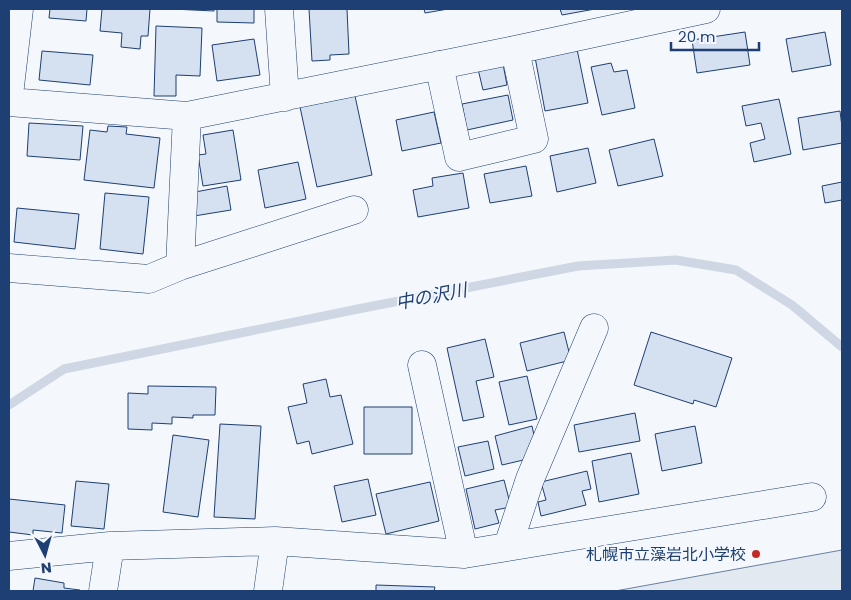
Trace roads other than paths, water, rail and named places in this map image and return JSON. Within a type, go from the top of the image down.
[{"type":"street","points":[[9,95],[19,9]]},
{"type":"street","points":[[280,9],[285,97]]},
{"type":"street","points":[[9,102],[187,116],[515,50],[650,15],[706,9]]},
{"type":"street","points":[[439,66],[459,157],[534,140],[515,50]]},
{"type":"street","points":[[180,266],[187,116]]},
{"type":"street","points":[[9,268],[149,280],[180,266],[354,210]]},
{"type":"street","points":[[508,546],[530,479],[594,328]]},
{"type":"street","points":[[422,365],[464,554]]},
{"type":"street","points":[[9,556],[110,546],[275,541],[464,554],[812,497]]},
{"type":"street","points":[[268,591],[275,541]]},
{"type":"street","points":[[103,591],[110,546]]},
{"type":"waterway","name":"中の沢川","points":[[9,405],[64,369],[578,266],[676,260],[736,270],[792,305],[842,347]]},
{"type":"place","name":"札幌市立藻岩北小学校","points":[[756,554]]}]
